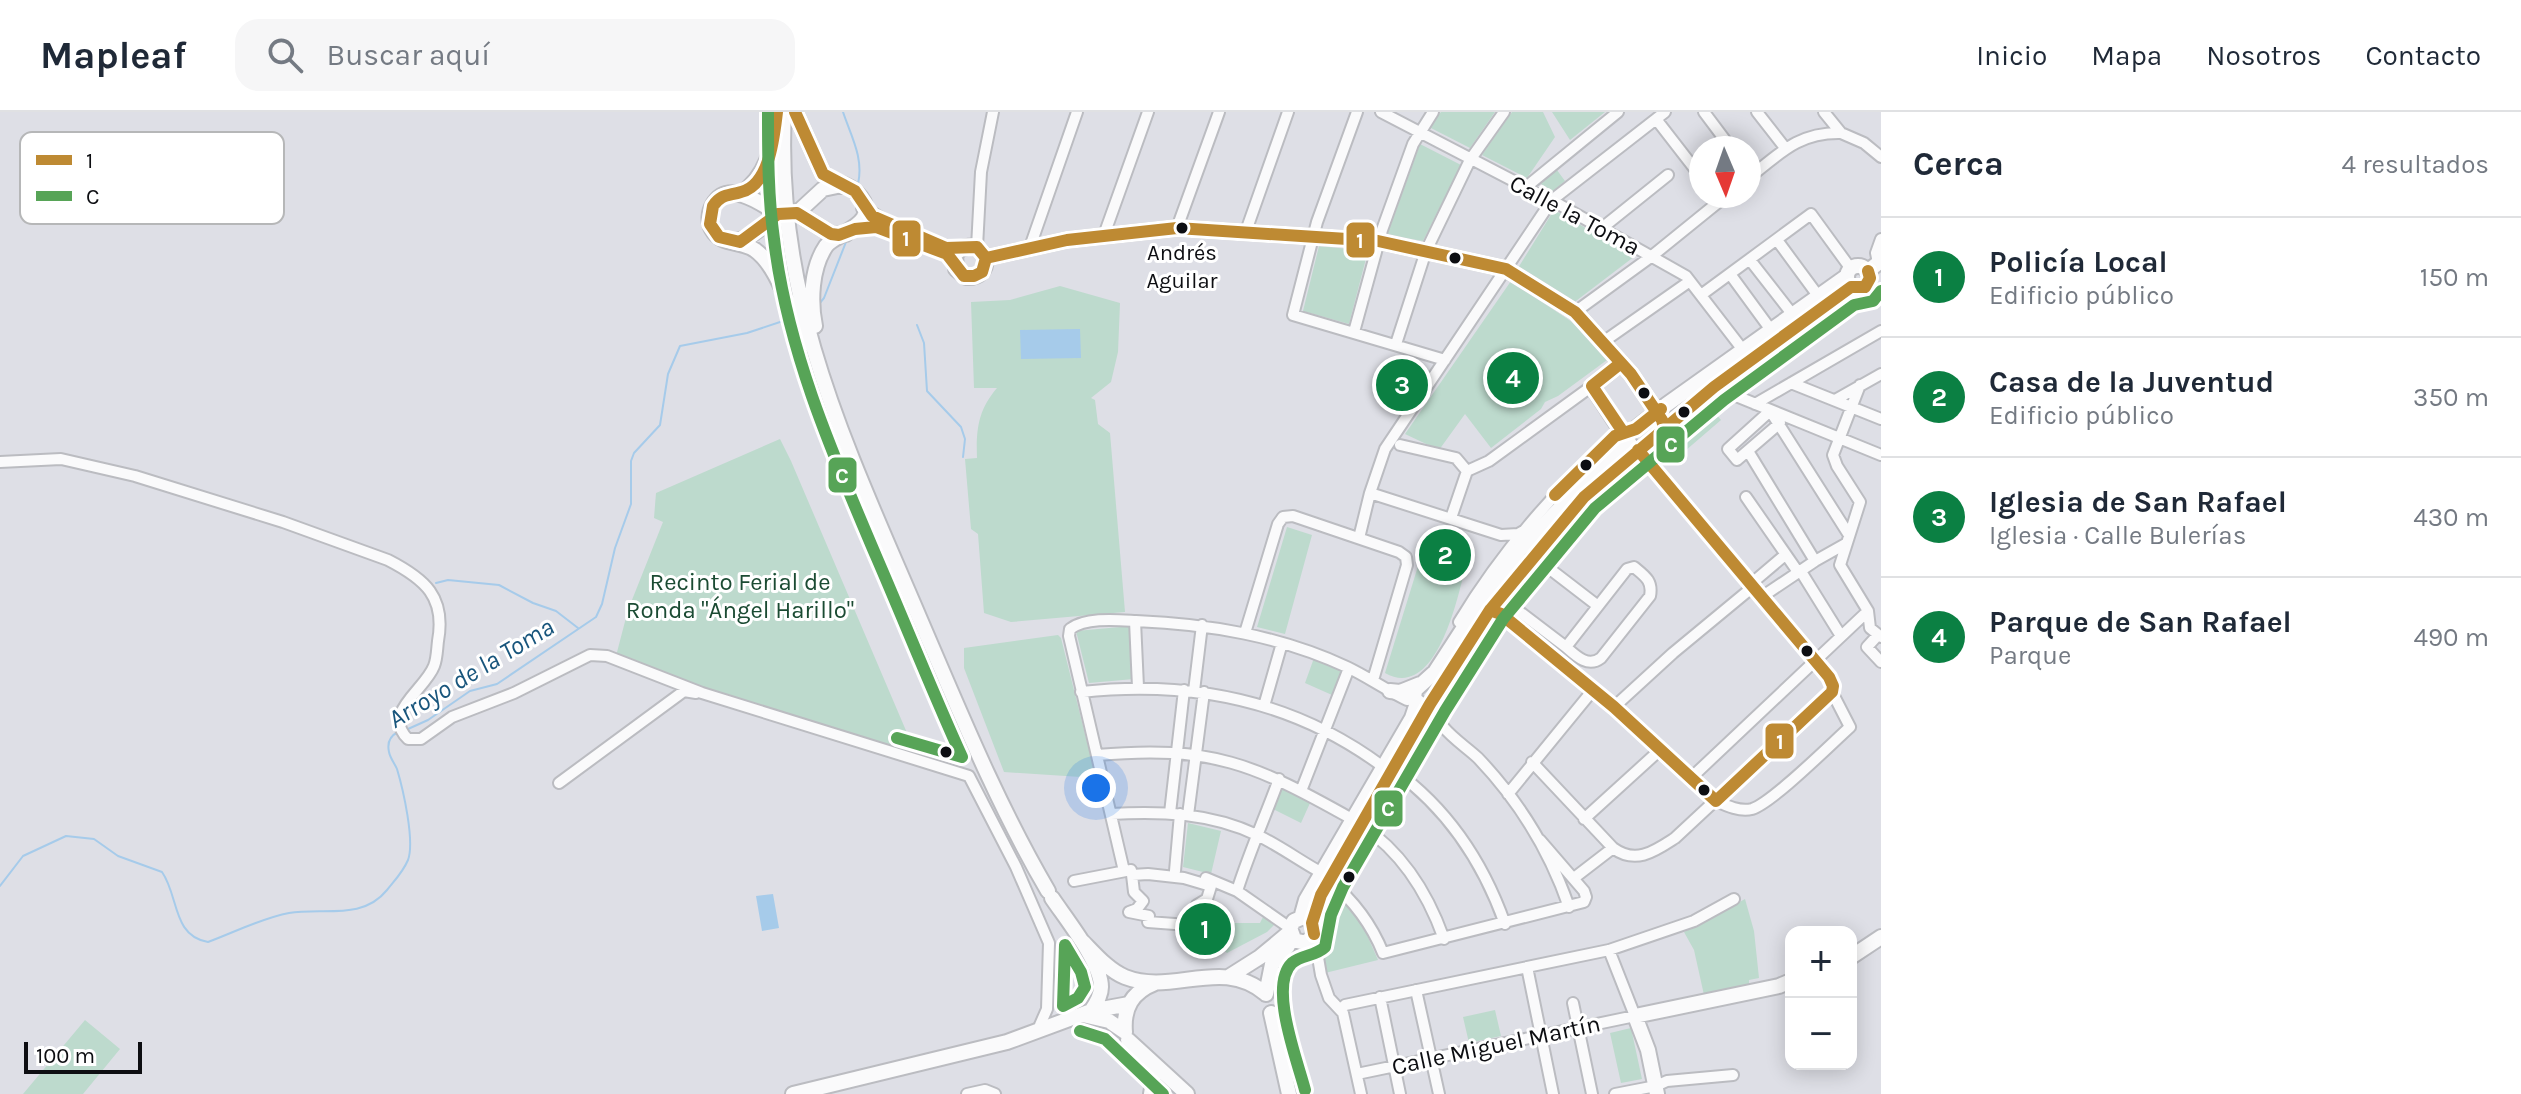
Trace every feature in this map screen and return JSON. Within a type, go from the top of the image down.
[{"type":"main road","points":[[747,197],[773,150],[777,112]]},
{"type":"main road","points":[[784,112],[787,230],[811,344],[831,403],[995,791],[1050,895],[1085,946],[1131,1001]]},
{"type":"main road","points":[[795,112],[823,174],[830,181],[857,193],[864,208],[881,222],[969,253]]},
{"type":"main road","points":[[843,185],[829,186],[797,213],[831,234],[876,227],[947,254],[1177,228],[1378,241],[1506,269],[1575,312],[1621,363],[1658,413],[1664,428]]},
{"type":"main road","points":[[732,242],[747,239],[758,227],[778,214],[747,197],[725,195],[717,199],[710,222],[717,236],[732,242],[748,246],[766,260],[791,309],[816,387],[854,480],[876,515]]},
{"type":"main road","points":[[864,208],[860,223],[830,242],[821,257],[811,295],[813,317],[830,383],[897,565]]},
{"type":"main road","points":[[1426,701],[1533,556],[1584,497],[1860,266],[1876,265]]},
{"type":"main road","points":[[1390,691],[1411,688],[1428,680],[1521,548],[1620,447],[1628,432],[1850,277]]},
{"type":"main road","points":[[1621,363],[1592,386],[1628,432],[1630,444],[1638,450]]},
{"type":"main road","points":[[1085,946],[1127,978],[1157,982],[1230,976],[1251,982],[1266,994],[1272,964],[1281,951],[1303,933],[1325,876],[1388,768],[1427,713],[1426,701],[1431,688],[1428,680]]},
{"type":"main road","points":[[1230,976],[1303,933]]},
{"type":"main road","points":[[1857,953],[1881,937]]},
{"type":"main road","points":[[1085,946],[1101,987],[1100,996],[1087,1013]]},
{"type":"main road","points":[[1127,1036],[1125,1014],[1131,1001],[1146,987],[1157,982]]},
{"type":"main road","points":[[1657,1090],[1648,1050],[1635,1016],[1785,984]]},
{"type":"main road","points":[[793,1094],[973,1050],[1131,1001]]},
{"type":"main road","points":[[1087,1013],[1109,1021],[1187,1094]]},
{"type":"main road","points":[[1271,1013],[1289,1094]]},
{"type":"main road","points":[[1149,1061],[1153,1082],[1151,1094]]},
{"type":"street","points":[[969,253],[993,112]]},
{"type":"street","points":[[1030,247],[1077,112]]},
{"type":"street","points":[[1104,235],[1148,112]]},
{"type":"street","points":[[1177,228],[1219,112]]},
{"type":"street","points":[[1246,231],[1288,112]]},
{"type":"street","points":[[1357,112],[1313,236],[1293,315],[1445,360]]},
{"type":"street","name":"Calle la Toma","points":[[1381,112],[1552,200],[1686,276],[1743,350]]},
{"type":"street","points":[[1354,332],[1378,241],[1419,131],[1433,112]]},
{"type":"street","points":[[1396,344],[1426,251],[1470,160],[1504,112]]},
{"type":"street","points":[[1525,188],[1618,112]]},
{"type":"street","points":[[1704,112],[1722,136]]},
{"type":"street","points":[[1824,112],[1841,133]]},
{"type":"street","points":[[1760,113],[1786,149]]},
{"type":"street","points":[[1359,538],[1385,449],[1552,200],[1661,115],[1689,158]]},
{"type":"street","points":[[1761,167],[1786,149],[1820,132],[1841,133],[1864,143],[1881,157]]},
{"type":"street","points":[[1602,228],[1668,175]]},
{"type":"street","points":[[1575,312],[1652,256],[1709,208]]},
{"type":"street","points":[[1701,295],[1811,214],[1850,277]]},
{"type":"street","points":[[1876,265],[1881,239]]},
{"type":"street","points":[[1777,240],[1819,297]]},
{"type":"street","points":[[1750,260],[1793,315]]},
{"type":"street","points":[[1730,274],[1771,330]]},
{"type":"street","points":[[1603,342],[1690,281]]},
{"type":"street","points":[[1755,404],[1881,331]]},
{"type":"street","points":[[1835,400],[1860,385],[1878,379]]},
{"type":"street","points":[[1791,383],[1881,419]]},
{"type":"street","points":[[1860,385],[1833,459],[1860,502],[1840,565],[1868,611],[1870,628],[1880,636],[1867,647],[1881,662]]},
{"type":"street","points":[[1451,518],[1467,471],[1489,461],[1592,386]]},
{"type":"street","points":[[1714,387],[1881,455]]},
{"type":"street","points":[[1770,411],[1848,539]]},
{"type":"street","points":[[1770,411],[1728,449],[1737,460],[1780,423]]},
{"type":"street","points":[[1451,649],[1457,626],[1532,522],[1564,485],[1615,436],[1628,432]]},
{"type":"street","points":[[1400,445],[1456,458],[1467,471]]},
{"type":"street","points":[[1566,647],[1627,569],[1634,567],[1648,578],[1652,588],[1650,596],[1595,662],[1587,663],[1508,603],[1492,610],[1614,707],[1716,801],[1745,810],[1765,803],[1850,727],[1832,692],[1829,677],[1638,450]]},
{"type":"street","points":[[1748,451],[1815,561]]},
{"type":"street","points":[[0,462],[61,459],[161,483],[296,527],[388,560],[411,572],[428,588],[437,603],[442,621],[434,667],[405,705],[399,726],[404,737],[413,740],[421,739],[452,717],[514,693],[590,655],[607,656],[702,693],[969,776],[1012,859],[1049,943],[1047,1009],[1040,1025],[1049,1028]]},
{"type":"street","points":[[1370,493],[1501,535],[1518,534],[1532,522]]},
{"type":"street","points":[[1746,497],[1841,636]]},
{"type":"street","points":[[1245,633],[1278,524],[1283,517],[1293,516],[1399,552],[1406,557],[1407,565],[1373,680]]},
{"type":"street","points":[[1501,535],[1506,541],[1507,553]]},
{"type":"street","points":[[1763,596],[1848,539]]},
{"type":"street","points":[[1614,707],[1785,555]]},
{"type":"street","points":[[1533,556],[1598,606]]},
{"type":"street","points":[[1692,777],[1868,611]]},
{"type":"street","points":[[1135,621],[1138,687]]},
{"type":"street","points":[[1111,814],[1179,814],[1226,823],[1258,835],[1325,876],[1364,917],[1383,953],[1569,907],[1584,902],[1586,897],[1508,794],[1479,759],[1445,730],[1426,701],[1407,700],[1349,668],[1245,633],[1202,625],[1135,621],[1076,625],[1070,629],[1069,636],[1124,871]]},
{"type":"street","points":[[1179,814],[1195,754],[1194,691],[1202,625]]},
{"type":"street","points":[[1264,706],[1282,643]]},
{"type":"street","points":[[1301,791],[1349,668]]},
{"type":"street","points":[[1081,692],[1138,687],[1194,691],[1264,706],[1324,731],[1388,768],[1429,800],[1456,828],[1493,890],[1505,924]]},
{"type":"street","points":[[1508,794],[1593,690]]},
{"type":"street","points":[[559,783],[684,691],[702,693]]},
{"type":"street","points":[[1175,871],[1179,814],[1177,752],[1194,691]]},
{"type":"street","points":[[1532,762],[1613,848],[1629,856],[1653,853],[1675,838],[1832,692]]},
{"type":"street","points":[[1584,819],[1661,749]]},
{"type":"street","points":[[1097,755],[1195,754],[1247,766],[1279,779],[1357,822],[1393,852],[1428,901],[1444,939]]},
{"type":"street","points":[[1237,891],[1252,843],[1258,835],[1279,779]]},
{"type":"street","points":[[1540,840],[1569,907]]},
{"type":"street","points":[[1574,878],[1613,848]]},
{"type":"street","points":[[1074,881],[1124,871],[1175,871],[1217,882],[1237,891],[1303,933],[1329,998],[1341,1009],[1361,1094]]},
{"type":"street","points":[[1132,875],[1167,876],[1211,886],[1207,899],[1197,905],[1201,915],[1214,915],[1214,919],[1189,917],[1188,925],[1148,922],[1149,916],[1146,914],[1129,912],[1137,909],[1143,901],[1134,892],[1132,875]]},
{"type":"street","points":[[1341,1009],[1345,1005],[1380,997],[1609,950],[1694,921],[1734,899]]},
{"type":"street","points":[[1609,950],[1635,1016]]},
{"type":"street","points":[[1527,967],[1553,1094]]},
{"type":"street","points":[[1416,990],[1439,1094]]},
{"type":"street","points":[[1380,997],[1400,1094]]},
{"type":"street","points":[[1573,1003],[1592,1094]]},
{"type":"street","name":"Calle Miguel Martín","points":[[1357,1074],[1635,1016]]},
{"type":"street","points":[[1615,1094],[1657,1090],[1667,1081],[1733,1075]]},
{"type":"street","points":[[967,1094],[985,1090],[995,1094]]},
{"type":"green space","points":[[1441,112],[1495,112],[1470,148],[1429,127]]},
{"type":"green space","points":[[1512,112],[1543,112],[1555,137],[1527,178],[1482,155]]},
{"type":"green space","points":[[1552,112],[1605,112],[1570,140]]},
{"type":"green space","points":[[1420,144],[1461,165],[1423,241],[1387,235]]},
{"type":"green space","points":[[1554,166],[1565,181],[1553,191],[1536,181]]},
{"type":"green space","points":[[1554,210],[1635,256],[1572,304],[1518,268]]},
{"type":"green space","points":[[1319,246],[1368,251],[1349,324],[1303,311]]},
{"type":"green space","points":[[1511,281],[1578,326],[1607,360],[1545,402],[1541,409],[1491,448],[1465,414],[1439,450],[1405,434]]},
{"type":"green space","points":[[1060,286],[1120,303],[1118,352],[1111,382],[1091,398],[1095,400],[1098,424],[1110,433],[1125,612],[1011,622],[984,613],[978,534],[971,529],[965,459],[977,458],[980,421],[986,404],[997,388],[974,388],[971,302],[1010,300]]},
{"type":"green space","points":[[1709,406],[1721,420],[1685,451],[1674,438]]},
{"type":"green space","name":"Recinto Ferial de Ronda \"Ángel Harillo\"","points":[[780,439],[916,754],[707,689],[616,656],[628,610],[663,522],[654,518],[656,493]]},
{"type":"green space","points":[[1287,527],[1312,535],[1285,634],[1257,627]]},
{"type":"green space","points":[[1419,563],[1463,577],[1439,647],[1429,663],[1416,674],[1402,678],[1385,673]]},
{"type":"green space","points":[[1131,626],[1134,679],[1089,683],[1076,631]]},
{"type":"green space","points":[[1058,635],[1096,778],[1004,772],[964,668],[964,648]]},
{"type":"green space","points":[[1314,658],[1343,670],[1332,695],[1305,683]]},
{"type":"green space","points":[[1280,788],[1310,803],[1301,823],[1273,809]]},
{"type":"green space","points":[[1188,823],[1221,831],[1211,874],[1183,867]]},
{"type":"green space","points":[[1339,896],[1364,928],[1378,960],[1325,973],[1321,942],[1323,922],[1326,912]]},
{"type":"green space","points":[[1745,899],[1754,931],[1759,978],[1749,980],[1749,985],[1704,995],[1694,950],[1684,932]]},
{"type":"green space","points":[[1264,915],[1275,924],[1267,932],[1227,953],[1218,945],[1218,935],[1224,923],[1260,923]]},
{"type":"green space","points":[[1495,1010],[1501,1036],[1469,1043],[1463,1017]]},
{"type":"green space","points":[[85,1020],[120,1049],[83,1094],[23,1094]]},
{"type":"green space","points":[[1631,1028],[1642,1079],[1621,1083],[1610,1033]]},
{"type":"water","points":[[1080,329],[1081,358],[1021,359],[1020,330]]},
{"type":"water","points":[[773,894],[779,928],[762,931],[756,896]]},
{"type":"waterway","name":"Arroyo de la Toma","points":[[843,112],[858,156],[858,184]]},
{"type":"waterway","name":"Arroyo de la Toma","points":[[819,304],[846,242]]},
{"type":"waterway","name":"Arroyo de la Toma","points":[[408,729],[428,720],[470,691],[497,684],[596,617],[631,504],[631,461],[634,453],[660,425],[668,374],[680,346],[747,333],[789,319]]},
{"type":"waterway","points":[[917,325],[924,343],[927,391],[961,427],[965,439],[963,457]]},
{"type":"waterway","points":[[436,583],[448,580],[499,585],[556,611],[578,628]]},
{"type":"waterway","name":"Arroyo de la Toma","points":[[0,886],[23,856],[66,836],[94,839],[118,856],[162,872],[182,924],[196,938],[208,942],[279,915],[341,911],[366,906],[377,900],[396,879],[410,851],[405,802],[397,769],[388,749],[391,738],[398,732]]},
{"type":"transit line","name":"C","points":[[768,112],[769,192],[774,239],[789,321],[801,361],[844,479],[962,757],[897,738]]},
{"type":"transit line","name":"1","points":[[777,112],[769,158],[758,180],[751,188],[722,197],[713,206],[710,224],[719,237],[740,242],[778,214],[797,213],[831,234],[876,227],[947,254],[964,276],[982,272],[986,258],[977,247],[946,248],[872,216],[855,191],[823,174],[795,112]]},
{"type":"transit line","name":"1","points":[[986,258],[1067,240],[1177,228],[1378,241],[1506,269],[1575,312],[1631,374],[1662,420],[1664,428]]},
{"type":"transit line","name":"1","points":[[1314,934],[1312,923],[1321,895],[1430,704],[1490,610],[1584,497],[1714,387],[1851,287],[1865,287],[1870,278],[1868,271]]},
{"type":"transit line","name":"C","points":[[1305,1090],[1287,1025],[1283,989],[1285,974],[1296,960],[1325,947],[1331,915],[1343,887],[1445,711],[1503,619],[1595,508],[1724,400],[1854,305],[1873,301],[1881,291]]},
{"type":"transit line","name":"1","points":[[1621,363],[1592,386],[1623,432]]},
{"type":"transit line","name":"1","points":[[1555,495],[1615,436],[1636,429],[1661,409]]},
{"type":"transit line","name":"1","points":[[1490,610],[1501,614],[1614,707],[1716,801],[1832,692],[1829,677],[1638,450]]},
{"type":"transit line","name":"C","points":[[1065,945],[1081,972],[1085,987],[1078,998],[1063,1006],[1065,945]]},
{"type":"transit line","name":"C","points":[[1080,1031],[1105,1039],[1163,1094]]},
{"type":"place","name":"Andrés Aguilar","points":[[1182,228]]},
{"type":"place","name":"Parque de San Rafael","points":[[1513,378]]},
{"type":"place","name":"Iglesia de San Rafael","points":[[1402,385]]},
{"type":"place","name":"Casa de la Juventud","points":[[1445,555]]},
{"type":"place","name":"Policía Local","points":[[1205,929]]}]
